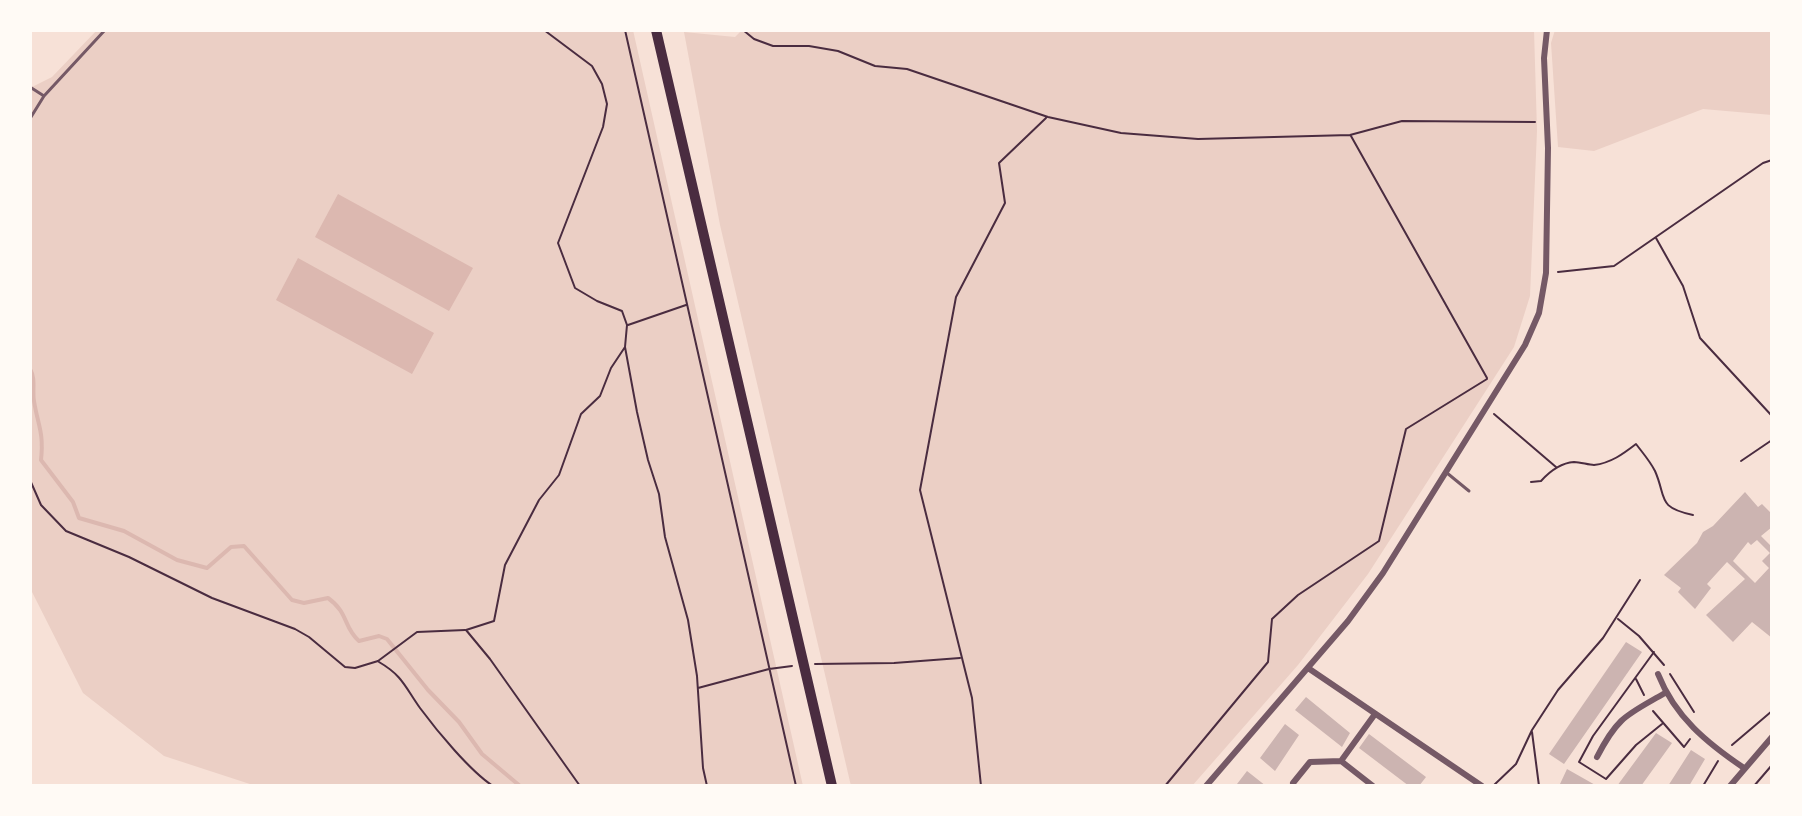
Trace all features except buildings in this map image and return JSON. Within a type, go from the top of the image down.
[{"type":"main road","points":[[656,30],[832,786]]},
{"type":"street","points":[[1206,786],[1348,621],[1383,573],[1525,345],[1539,313],[1546,273],[1548,123],[1544,58],[1547,30]]},
{"type":"street","points":[[1308,668],[1479,784]]},
{"type":"street","points":[[1658,674],[1665,693],[1695,732],[1744,768]]},
{"type":"street","points":[[1597,757],[1611,730],[1622,718],[1665,693]]},
{"type":"street","points":[[1341,761],[1375,714]]},
{"type":"street","points":[[1730,786],[1744,768],[1769,746],[1772,737]]},
{"type":"street","points":[[1293,783],[1310,762],[1341,761],[1373,786]]},
{"type":"lane","points":[[31,117],[44,96],[105,30]]},
{"type":"lane","points":[[30,87],[44,96]]},
{"type":"lane","points":[[1447,473],[1469,491]]},
{"type":"path","points":[[544,30],[592,66],[602,84],[607,104],[603,127],[558,243],[575,288],[622,311],[627,325],[625,347],[648,460],[659,494],[665,537],[688,620],[707,786]]},
{"type":"path","points":[[625,30],[796,786]]},
{"type":"path","points":[[743,30],[754,39],[773,46],[838,51],[875,66],[907,69],[1048,117],[1121,133],[1198,139],[1350,135],[1402,121],[1548,123]]},
{"type":"path","points":[[981,786],[972,698],[920,490],[956,297],[1005,203],[999,163],[1048,117]]},
{"type":"path","points":[[1350,135],[1487,379],[1502,384]]},
{"type":"path","points":[[1546,273],[1614,266],[1763,163],[1772,160]]},
{"type":"path","points":[[1655,236],[1683,286],[1700,338],[1772,416]]},
{"type":"path","points":[[627,325],[686,305]]},
{"type":"path","points":[[30,480],[41,505],[66,531],[129,557],[212,598],[295,629],[345,667],[355,668],[378,661],[417,632],[466,630],[494,621],[505,565],[539,500],[559,475],[581,414],[600,396],[611,368],[625,347]]},
{"type":"path","points":[[1165,786],[1268,662],[1272,619],[1298,595],[1379,541],[1406,429],[1487,379]]},
{"type":"path","points":[[1488,408],[1557,467]]},
{"type":"path","points":[[1741,461],[1772,440]]},
{"type":"path","points":[[1531,482],[1541,481],[1553,468],[1575,462],[1592,465],[1606,462],[1621,456],[1636,444],[1655,472],[1660,494],[1666,503],[1676,511],[1693,515]]},
{"type":"path","points":[[1493,786],[1516,764],[1532,730],[1558,690],[1617,618],[1640,580]]},
{"type":"path","points":[[1617,618],[1639,636],[1666,667],[1696,715]]},
{"type":"path","points":[[466,630],[579,785],[571,786]]},
{"type":"path","points":[[698,688],[769,669],[804,665],[961,658]]},
{"type":"path","points":[[378,661],[396,672],[457,754],[493,786]]},
{"type":"path","points":[[1636,678],[1647,703],[1684,747],[1695,732]]},
{"type":"path","points":[[1703,786],[1722,754],[1772,711]]},
{"type":"path","points":[[1532,730],[1539,786]]},
{"type":"path","points":[[1754,786],[1772,765]]},
{"type":"shaded area","points":[[97,30],[633,30],[803,786],[256,786],[164,756],[83,693],[30,588],[30,88],[52,77]]},
{"type":"shaded area","points":[[742,30],[1534,30],[1537,131],[1530,296],[1514,347],[1368,574],[1298,665],[1192,786],[851,786],[720,225],[684,32],[735,37]]},
{"type":"shaded area","points":[[1555,30],[1772,30],[1772,115],[1703,109],[1594,151],[1558,147],[1551,43]]},
{"type":"shaded area","points":[[338,194],[473,268],[449,311],[315,237]]},
{"type":"shaded area","points":[[298,258],[434,333],[412,374],[276,300]]},
{"type":"waterway","points":[[30,369],[41,436],[41,460],[73,502],[79,518],[124,531],[177,560],[207,568],[231,547],[244,546],[292,600],[304,603],[328,598],[339,609],[359,641],[379,636],[387,639],[428,690],[459,722],[482,754],[520,786]]}]
